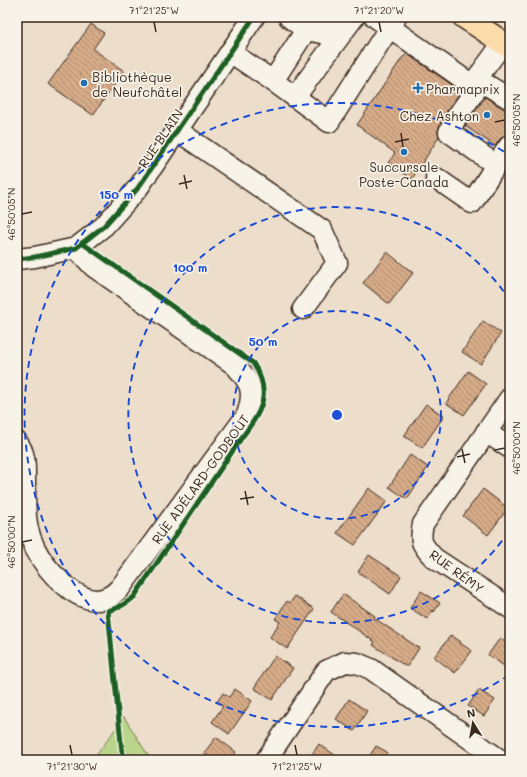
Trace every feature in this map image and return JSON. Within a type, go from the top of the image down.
[{"type":"main road","points":[[468,18],[507,45]]},
{"type":"street","name":"RUE BLAIN","points":[[17,259],[35,257],[76,248],[104,226],[138,188],[254,17]]},
{"type":"street","points":[[289,17],[306,30],[322,33],[332,17]]},
{"type":"street","points":[[295,97],[354,17]]},
{"type":"street","points":[[230,52],[329,122],[387,20],[472,85],[479,81]]},
{"type":"street","points":[[273,81],[306,30]]},
{"type":"street","points":[[496,165],[449,132],[479,81],[507,45]]},
{"type":"street","points":[[479,81],[510,99]]},
{"type":"street","points":[[178,131],[322,230],[337,263],[303,309]]},
{"type":"street","points":[[436,178],[472,203],[510,145]]},
{"type":"street","name":"RUE ADÉLARD-GODBOUT","points":[[17,442],[25,459],[26,516],[29,532],[36,551],[48,569],[70,589],[82,597],[94,600],[107,598],[120,588],[158,537],[247,415],[251,402],[250,388],[245,376],[235,365],[94,267],[76,248]]},
{"type":"street","points":[[510,398],[486,432],[510,448]]},
{"type":"street","name":"RUE RÉMY","points":[[486,432],[423,524],[420,536],[425,547],[434,558],[510,608]]},
{"type":"street","points":[[266,760],[326,671],[345,662],[357,663],[370,670],[500,760]]},
{"type":"green space","points":[[124,717],[151,760],[93,760]]},
{"type":"building","points":[[91,24],[104,33],[93,49],[124,71],[93,115],[48,84]]},
{"type":"building","points":[[407,54],[461,91],[447,111],[439,127],[439,137],[412,179],[388,163],[395,153],[357,125],[402,58]]},
{"type":"building","name":"Chez Ashton","points":[[485,97],[504,109],[510,110],[510,134],[501,138],[495,146],[465,126]]},
{"type":"building","points":[[387,252],[413,273],[389,304],[363,283]]},
{"type":"building","points":[[483,321],[501,333],[481,364],[462,352]]},
{"type":"building","points":[[468,371],[486,384],[464,415],[446,403]]},
{"type":"building","points":[[426,404],[444,416],[422,448],[404,436]]},
{"type":"building","points":[[410,455],[428,467],[407,499],[389,487]]},
{"type":"building","points":[[369,488],[387,501],[355,545],[337,533]]},
{"type":"building","points":[[483,489],[508,508],[488,535],[463,516]]},
{"type":"building","points":[[369,555],[401,576],[390,594],[358,572]]},
{"type":"building","points":[[421,591],[440,603],[427,619],[410,608]]},
{"type":"building","points":[[343,594],[375,616],[374,618],[419,648],[407,667],[373,645],[375,642],[331,612]]},
{"type":"building","points":[[295,596],[314,609],[287,649],[270,637],[280,622],[275,619],[287,601],[290,603]]},
{"type":"building","points":[[451,635],[472,651],[455,673],[434,657]]},
{"type":"building","points":[[500,638],[510,645],[510,670],[488,655]]},
{"type":"building","points":[[275,656],[293,668],[272,700],[254,688]]},
{"type":"building","points":[[235,689],[252,701],[229,734],[212,722],[223,706],[217,702],[223,693],[229,697]]},
{"type":"building","points":[[479,690],[495,700],[484,716],[468,706]]},
{"type":"building","points":[[349,699],[367,711],[354,731],[336,719]]},
{"type":"building","points":[[216,737],[236,752],[231,760],[214,760],[204,753]]},
{"type":"building","points":[[319,744],[342,760],[308,760]]},
{"type":"building","points":[[376,746],[387,752],[382,760],[367,760]]},
{"type":"cycle path","points":[[17,259],[35,257],[76,248],[104,226],[138,188],[254,17]]},
{"type":"cycle path","points":[[82,243],[253,363],[263,385],[262,403],[253,421],[134,597],[122,606],[108,611],[122,752],[126,760]]},
{"type":"place","name":"Bibliothèque de Neufchâtel","points":[[84,83]]},
{"type":"place","name":"Pharmaprix","points":[[418,88]]},
{"type":"place","name":"Chez Ashton","points":[[487,115]]},
{"type":"place","name":"Succursale Poste-Canada","points":[[404,152]]}]
